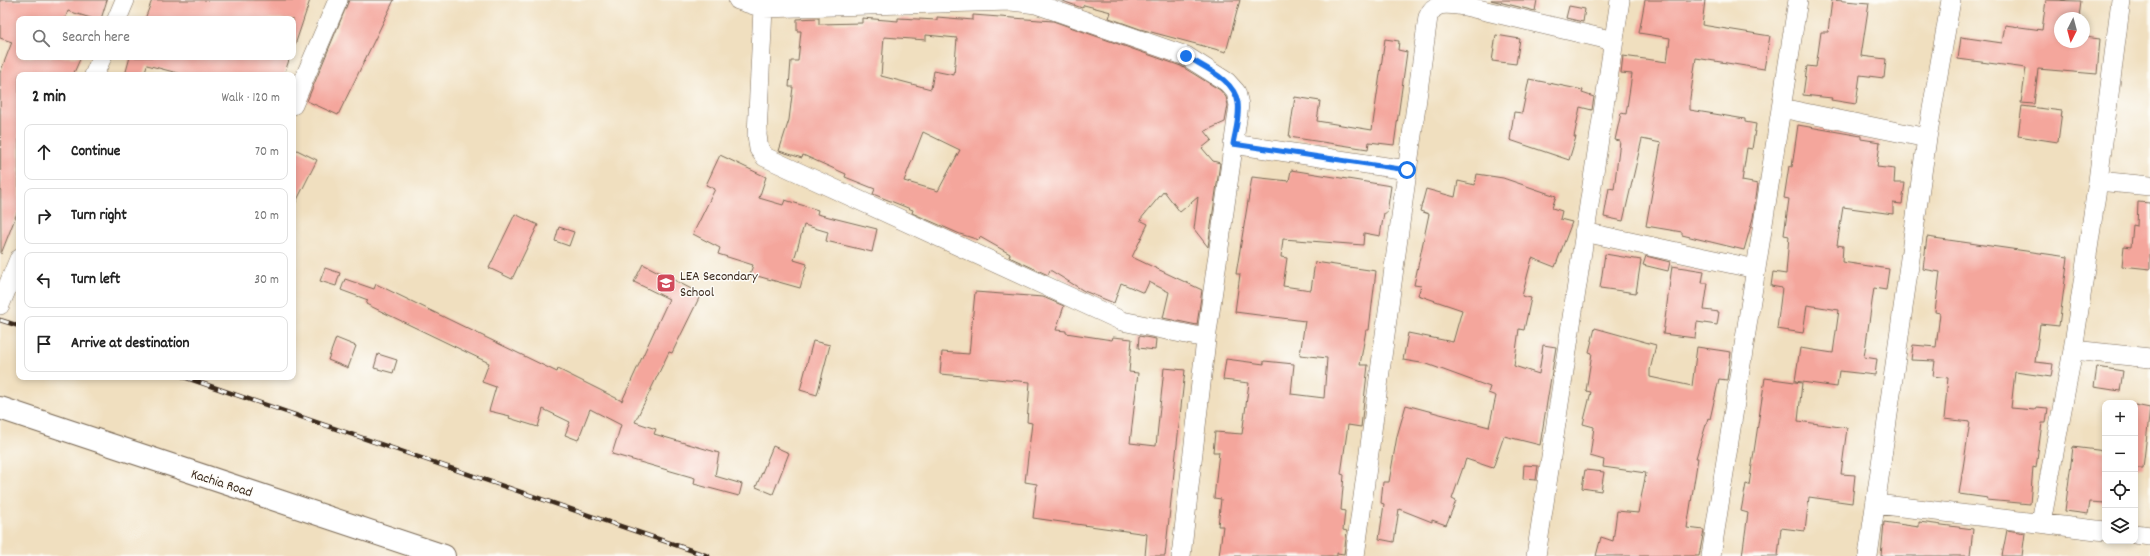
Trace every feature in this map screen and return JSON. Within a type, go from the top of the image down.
[{"type":"main road","name":"Kachia Road","points":[[0,408],[444,556]]},
{"type":"street","points":[[118,16],[125,0]]},
{"type":"street","points":[[296,98],[338,0]]},
{"type":"street","points":[[1536,556],[1620,0]]},
{"type":"street","points":[[1711,556],[1798,0]]},
{"type":"street","points":[[1868,556],[1927,138],[1951,0]]},
{"type":"street","points":[[2041,523],[2073,350],[2098,181],[2121,0]]},
{"type":"street","points":[[741,1],[763,8],[1011,1],[1027,2],[1186,56],[1227,82],[1236,92],[1239,105],[1206,340],[1181,556]]},
{"type":"street","points":[[1358,555],[1407,170],[1428,18],[1431,8],[1442,3],[1466,6],[1614,41]]},
{"type":"street","points":[[763,8],[757,135],[759,149],[766,156],[1122,321],[1201,337],[1206,340]]},
{"type":"street","points":[[95,72],[101,60]]},
{"type":"street","points":[[1781,108],[1927,138]]},
{"type":"street","points":[[1233,144],[1407,170]]},
{"type":"street","points":[[2098,181],[2150,186]]},
{"type":"street","points":[[1584,232],[1756,269]]},
{"type":"street","points":[[0,305],[5,280],[16,264]]},
{"type":"street","points":[[2073,350],[2150,358]]},
{"type":"street","points":[[1876,504],[2102,531]]},
{"type":"street","points":[[2138,534],[2150,536]]},
{"type":"building","points":[[0,0],[107,0],[102,16],[84,16],[68,11],[66,16],[16,16],[16,60],[80,60],[74,72],[16,72],[16,216],[1,254],[0,73],[12,42],[0,38]]},
{"type":"building","points":[[152,0],[310,0],[296,42],[296,16],[146,16]]},
{"type":"building","points":[[349,0],[394,0],[338,115],[307,101]]},
{"type":"building","points":[[1060,0],[1240,0],[1226,52],[1140,29],[1109,18],[1111,12],[1084,5],[1082,8]]},
{"type":"building","points":[[1491,0],[1537,0],[1535,11]]},
{"type":"building","points":[[1645,0],[1705,0],[1702,25],[1770,36],[1764,69],[1696,58],[1690,98],[1690,110],[1745,119],[1745,122],[1756,124],[1752,149],[1747,148],[1742,181],[1758,184],[1753,218],[1744,250],[1682,235],[1682,232],[1646,226],[1661,143],[1642,139],[1623,221],[1604,217],[1609,188],[1614,189],[1620,141],[1615,140],[1621,113],[1626,114],[1632,74],[1621,73],[1623,56],[1667,62],[1670,38],[1639,33]]},
{"type":"building","points":[[1832,0],[1869,3],[1861,56],[1886,59],[1884,78],[1860,75],[1856,104],[1831,100],[1832,98],[1803,95],[1807,66],[1816,67],[1821,32],[1828,32]]},
{"type":"building","points":[[2046,0],[2081,1],[2080,12],[2054,12],[2054,48],[2090,48],[2090,38],[2100,39],[2097,74],[2038,69],[2034,104],[2021,103],[2026,68],[1958,59],[1961,37],[2002,43],[2005,25],[2042,30]]},
{"type":"building","points":[[1569,6],[1585,9],[1583,22],[1566,18]]},
{"type":"building","points":[[973,15],[1053,21],[1181,66],[1220,90],[1226,97],[1228,105],[1225,122],[1205,131],[1212,140],[1202,148],[1213,161],[1220,163],[1208,247],[1194,229],[1198,197],[1180,212],[1164,191],[1140,220],[1148,224],[1132,257],[1202,290],[1197,325],[1163,318],[1169,292],[1149,282],[1144,293],[1121,283],[1114,303],[1084,291],[1050,270],[1048,275],[1009,257],[1010,254],[980,237],[979,240],[960,234],[912,213],[913,210],[873,194],[875,189],[845,177],[846,174],[803,155],[802,158],[779,151],[789,120],[793,87],[789,87],[791,61],[798,61],[801,31],[797,31],[797,19],[819,18],[819,24],[862,23],[862,18],[898,21],[898,18],[937,20],[937,17],[973,20]],"holes":[[[926,35],[957,38],[954,75],[934,71],[931,89],[881,76],[884,37],[926,40]],[[923,132],[960,150],[938,191],[904,181]]]},
{"type":"building","points":[[1496,35],[1520,39],[1516,64],[1492,61]]},
{"type":"building","points":[[1385,39],[1399,41],[1398,50],[1407,52],[1394,145],[1369,142],[1368,149],[1289,137],[1295,97],[1320,101],[1317,121],[1372,130]]},
{"type":"building","points":[[129,60],[289,60],[285,72],[174,72],[147,65],[145,72],[126,72]]},
{"type":"building","points":[[1529,79],[1583,90],[1582,93],[1594,97],[1592,110],[1580,107],[1574,137],[1576,137],[1569,160],[1510,140],[1514,112],[1522,113]]},
{"type":"building","points":[[2022,106],[2062,111],[2058,142],[2018,136]]},
{"type":"building","points":[[1798,125],[1861,136],[1861,139],[1880,142],[1877,167],[1895,169],[1894,183],[1905,183],[1902,204],[1893,203],[1893,214],[1843,207],[1837,245],[1843,246],[1842,262],[1889,269],[1886,290],[1874,288],[1864,357],[1877,359],[1875,375],[1839,371],[1837,387],[1795,381],[1800,348],[1833,353],[1839,310],[1807,305],[1803,333],[1777,329],[1782,288],[1771,286],[1773,272],[1786,274],[1789,236],[1784,235],[1789,199],[1784,198],[1789,166],[1792,167]]},
{"type":"building","points":[[296,150],[317,160],[296,202]]},
{"type":"building","points":[[720,155],[766,177],[759,198],[783,205],[785,200],[818,210],[817,214],[877,229],[872,252],[826,241],[828,232],[804,225],[794,260],[807,264],[800,288],[750,274],[753,265],[718,254],[720,248],[693,234],[715,189],[706,185]]},
{"type":"building","points":[[1291,170],[1391,186],[1387,213],[1384,213],[1380,236],[1364,233],[1363,245],[1283,239],[1281,257],[1287,258],[1283,286],[1311,290],[1315,262],[1376,271],[1369,330],[1366,330],[1360,365],[1368,365],[1361,427],[1348,425],[1341,474],[1344,475],[1341,510],[1345,511],[1343,530],[1347,531],[1344,554],[1337,553],[1337,556],[1219,556],[1223,526],[1218,526],[1221,499],[1214,498],[1219,452],[1213,452],[1215,432],[1242,434],[1249,383],[1223,380],[1226,359],[1264,364],[1264,361],[1294,364],[1291,394],[1324,398],[1327,358],[1300,355],[1305,321],[1235,312],[1240,274],[1236,274],[1252,177],[1289,181]]},
{"type":"building","points":[[1477,174],[1503,178],[1556,196],[1552,208],[1562,211],[1560,219],[1572,222],[1555,267],[1532,258],[1522,296],[1531,298],[1524,330],[1519,329],[1514,366],[1539,374],[1543,345],[1556,347],[1540,445],[1504,436],[1493,468],[1466,459],[1452,499],[1456,501],[1446,525],[1432,520],[1432,522],[1399,509],[1394,542],[1379,539],[1384,504],[1381,503],[1383,482],[1389,482],[1397,436],[1406,405],[1489,427],[1496,396],[1488,393],[1490,387],[1427,364],[1403,360],[1408,333],[1453,342],[1462,310],[1418,295],[1421,286],[1414,285],[1429,214],[1420,211],[1426,189],[1455,197],[1458,181],[1475,185]]},
{"type":"building","points":[[2138,202],[2150,203],[2150,269],[2122,266],[2124,246],[2131,247],[2133,225],[2137,226]]},
{"type":"building","points":[[515,214],[538,225],[512,279],[489,268]]},
{"type":"building","points":[[559,227],[574,232],[569,246],[555,241]]},
{"type":"building","points":[[1927,237],[2068,257],[2059,326],[2040,324],[2035,362],[2053,364],[2051,377],[2015,372],[2011,408],[2035,410],[2036,407],[2048,408],[2046,423],[2042,423],[2036,468],[2033,467],[2030,504],[1987,500],[1988,498],[1959,494],[1970,422],[1944,419],[1948,378],[1933,376],[1935,361],[1911,360],[1913,345],[1936,347],[1940,313],[1935,312],[1940,272],[1923,269]]},
{"type":"building","points":[[1605,254],[1641,260],[1636,293],[1600,288]]},
{"type":"building","points":[[1646,256],[1670,262],[1668,271],[1643,265]]},
{"type":"building","points":[[643,264],[701,294],[672,353],[669,352],[635,422],[656,429],[654,434],[719,453],[715,476],[742,484],[739,496],[694,484],[695,478],[612,454],[621,425],[590,409],[578,440],[565,435],[570,422],[543,409],[538,427],[509,418],[510,416],[489,411],[496,387],[482,382],[489,363],[366,304],[368,300],[341,290],[345,279],[374,289],[376,284],[557,372],[558,369],[622,401],[669,299],[634,282]]},
{"type":"building","points":[[1672,266],[1704,271],[1702,283],[1708,283],[1704,310],[1719,312],[1717,325],[1697,322],[1695,338],[1663,334]]},
{"type":"building","points":[[325,268],[340,273],[336,286],[320,281]]},
{"type":"building","points":[[975,292],[1043,297],[1064,306],[1056,330],[1112,340],[1113,337],[1132,339],[1129,372],[1138,373],[1130,443],[1156,446],[1164,368],[1185,370],[1165,556],[1145,556],[1147,534],[1033,518],[1037,484],[1025,482],[1032,423],[1027,422],[1030,382],[940,374],[942,352],[969,354]]},
{"type":"building","points":[[1595,328],[1656,345],[1650,370],[1650,377],[1692,386],[1697,347],[1731,352],[1727,380],[1719,379],[1710,419],[1708,418],[1696,458],[1698,458],[1687,528],[1704,530],[1699,556],[1596,556],[1601,537],[1613,541],[1617,511],[1638,513],[1646,473],[1603,467],[1604,460],[1590,456],[1594,427],[1583,424],[1591,392],[1586,391],[1592,353],[1589,352]]},
{"type":"building","points":[[1139,336],[1156,339],[1155,350],[1138,348]]},
{"type":"building","points":[[336,338],[356,346],[348,368],[328,360]]},
{"type":"building","points":[[813,341],[830,345],[817,395],[800,390]]},
{"type":"building","points":[[378,354],[397,360],[393,373],[374,368]]},
{"type":"building","points":[[2097,367],[2123,371],[2120,391],[2094,387]]},
{"type":"building","points":[[1765,378],[1802,383],[1798,421],[1847,428],[1841,474],[1855,475],[1852,503],[1809,497],[1805,531],[1781,528],[1778,556],[1742,556],[1748,513],[1741,511],[1746,484],[1749,485]]},
{"type":"building","points":[[2138,406],[2150,408],[2143,468],[2138,468]]},
{"type":"building","points":[[773,446],[789,453],[773,494],[756,487]]},
{"type":"building","points":[[2073,447],[2102,451],[2102,503],[2090,502],[2088,514],[2065,511]]},
{"type":"building","points":[[1524,465],[1538,466],[1536,480],[1523,479]]},
{"type":"building","points":[[1585,470],[1604,472],[1601,491],[1582,488]]},
{"type":"building","points":[[1884,522],[1919,527],[1919,522],[1973,529],[1970,556],[1881,556]]},
{"type":"building","points":[[2007,530],[2025,533],[2022,556],[2002,556]]},
{"type":"railway","points":[[0,320],[16,325]]},
{"type":"railway","points":[[193,380],[708,556]]},
{"type":"place","name":"LEA Secondary School","points":[[666,283]]},
{"type":"route","points":[[1186,56],[1227,82],[1236,92],[1239,105],[1233,144],[1407,170]]}]
